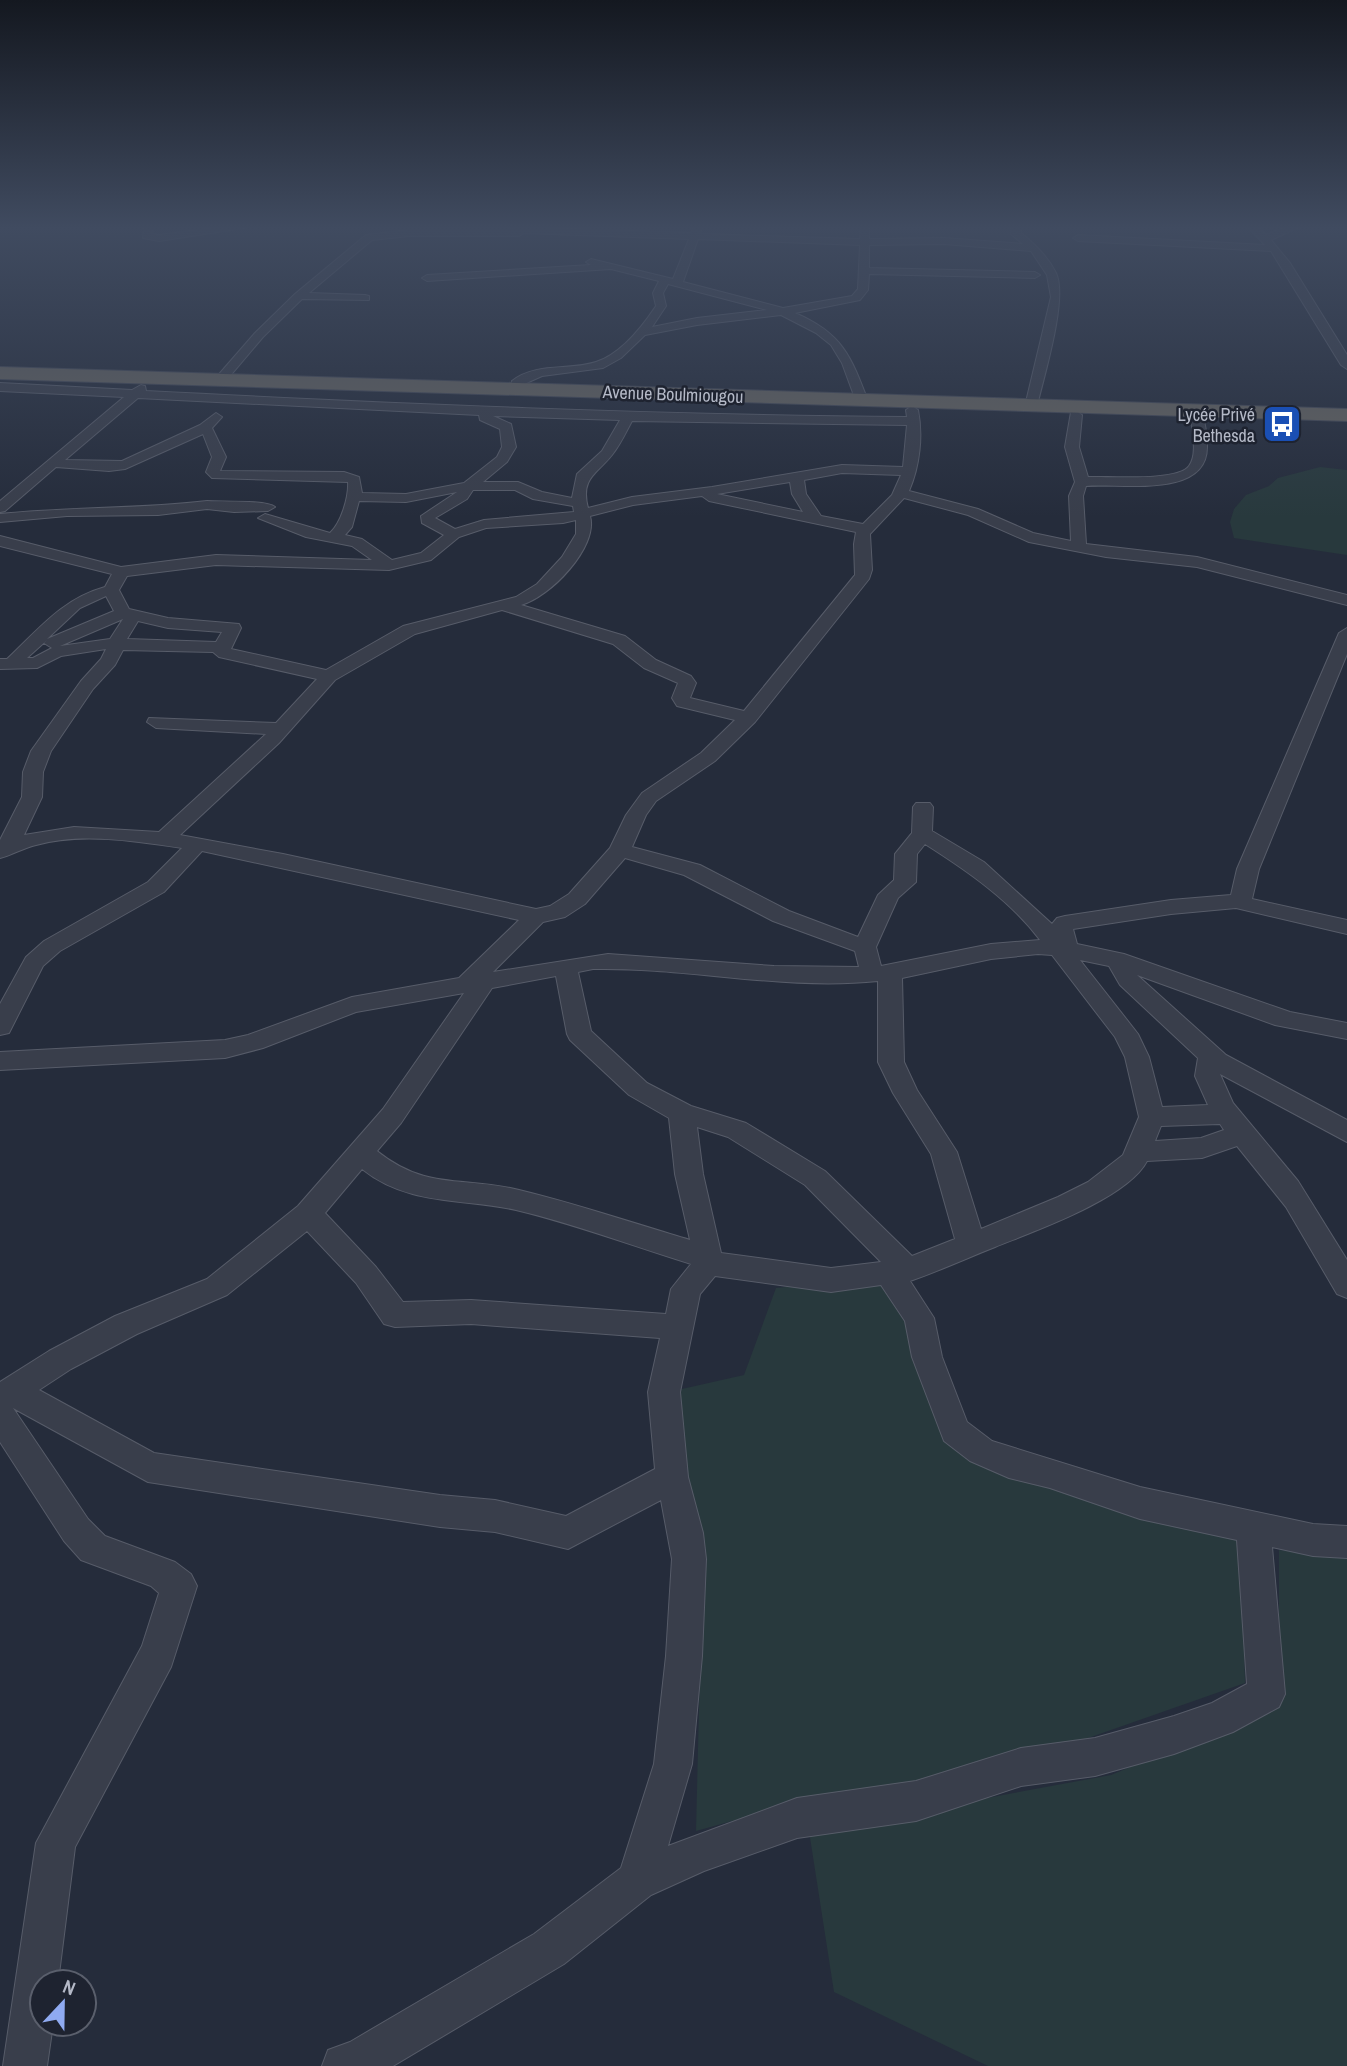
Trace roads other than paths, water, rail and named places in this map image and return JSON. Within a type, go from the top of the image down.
[{"type":"highway","name":"Avenue Boulmiougou","points":[[0,373],[1347,415]]},
{"type":"highway","name":"Avenue Boulmiougou","points":[[0,380],[141,390],[914,415],[1076,415],[1347,422]]},
{"type":"street","points":[[220,380],[270,323]]},
{"type":"street","points":[[517,389],[516,384],[526,376],[608,362],[644,332],[650,323]]},
{"type":"street","points":[[644,332],[687,323]]},
{"type":"street","points":[[807,323],[836,345],[849,363],[862,401]]},
{"type":"street","points":[[1031,406],[1051,323]]},
{"type":"street","points":[[1321,323],[1347,365]]},
{"type":"street","points":[[0,387],[141,390],[231,398],[486,412],[628,416],[914,415],[909,471],[901,493],[866,528],[860,540],[867,566],[863,576],[748,718],[708,757],[649,797],[636,815],[620,850],[567,907],[557,912],[536,916],[198,843],[164,839],[83,834],[38,838],[4,850]]},
{"type":"street","points":[[0,508],[8,494],[141,390]]},
{"type":"street","points":[[51,463],[108,467],[125,465],[205,428],[231,398]]},
{"type":"street","points":[[454,534],[427,520],[428,516],[462,496],[469,486],[502,458],[509,447],[506,427],[485,417],[486,412]]},
{"type":"street","points":[[1076,415],[1072,447],[1082,482]]},
{"type":"street","points":[[164,839],[281,729],[329,676],[410,630],[533,596],[557,574],[584,534],[580,485],[584,474],[607,453],[628,416]]},
{"type":"street","points":[[1079,548],[1079,522],[1074,505],[1077,489],[1082,482],[1115,479],[1166,480],[1188,475],[1193,471],[1200,454],[1197,418]]},
{"type":"street","points":[[205,428],[212,438],[214,452],[219,457],[214,474],[350,478],[357,485],[345,514],[345,527],[334,537]]},
{"type":"street","points":[[0,541],[121,572],[216,560],[388,565],[426,557],[454,534],[484,524],[544,521],[581,509],[850,468],[909,471]]},
{"type":"street","points":[[267,513],[284,493],[307,476]]},
{"type":"street","points":[[797,477],[796,488],[816,519]]},
{"type":"street","points":[[353,497],[406,498],[469,486],[517,486],[538,496],[581,509]]},
{"type":"street","points":[[693,493],[866,528]]},
{"type":"street","points":[[901,493],[973,512],[1028,537],[1079,548],[1196,562],[1347,600]]},
{"type":"street","points":[[0,519],[67,512],[158,511],[207,505],[234,508],[267,513],[310,534],[357,542],[388,565]]},
{"type":"street","points":[[267,513],[281,541],[303,562]]},
{"type":"street","points":[[6,664],[74,605],[87,597],[111,590],[121,572]]},
{"type":"street","points":[[111,590],[128,615]]},
{"type":"street","points":[[502,605],[619,640],[650,663],[685,680],[687,683],[681,698],[683,702],[748,718]]},
{"type":"street","points":[[4,850],[32,797],[33,772],[41,751],[87,685],[109,661],[128,615]]},
{"type":"street","points":[[47,657],[46,649],[52,644],[128,615],[168,624],[233,628],[221,647]]},
{"type":"street","points":[[1241,901],[1248,869],[1347,633]]},
{"type":"street","points":[[6,664],[37,663],[69,649],[118,644],[221,647]]},
{"type":"street","points":[[221,647],[220,650],[225,653],[329,676]]},
{"type":"street","points":[[156,722],[281,729]]},
{"type":"street","points":[[361,1153],[380,1171],[405,1184],[431,1192],[514,1199],[708,1260],[831,1280],[899,1272],[971,1244],[1068,1205],[1098,1189],[1134,1161],[1152,1117],[1137,1057],[1126,1034],[1063,949],[1039,923],[922,820],[906,854],[905,882],[889,895],[865,947]]},
{"type":"street","points":[[0,1027],[34,962],[52,946],[156,887],[198,843]]},
{"type":"street","points":[[620,850],[692,870],[781,916],[865,947],[881,973],[891,1062],[905,1093],[944,1152],[971,1244]]},
{"type":"street","points":[[1063,949],[1061,927],[1065,923],[1171,907],[1241,901],[1347,927]]},
{"type":"street","points":[[4,1403],[71,1354],[126,1325],[217,1287],[308,1214],[392,1116],[476,982],[536,916]]},
{"type":"street","points":[[0,1060],[225,1049],[254,1042],[352,1005],[476,982],[616,961],[716,970],[881,973],[1011,946],[1034,945],[1116,958],[1286,1019],[1347,1031]]},
{"type":"street","points":[[1116,958],[1128,980],[1217,1061],[1347,1132]]},
{"type":"street","points":[[566,969],[579,1034],[638,1089],[682,1113],[737,1130],[815,1178],[899,1272],[919,1318],[927,1357],[955,1431],[981,1451],[1009,1463],[1050,1473],[1140,1503],[1312,1540],[1347,1542]]},
{"type":"street","points":[[1217,1061],[1208,1063],[1206,1076],[1234,1124],[1288,1188],[1347,1286]]},
{"type":"street","points":[[637,1881],[673,1764],[684,1656],[689,1559],[686,1533],[672,1477],[664,1392],[686,1289],[708,1260],[689,1174],[682,1113]]},
{"type":"street","points":[[1152,1117],[1234,1124]]},
{"type":"street","points":[[1138,1152],[1202,1148],[1223,1143],[1234,1124]]},
{"type":"street","points":[[308,1214],[366,1275],[395,1315],[471,1312],[678,1327]]},
{"type":"street","points":[[4,1403],[148,1467],[174,1473],[203,1475],[440,1511],[495,1516],[568,1532],[672,1477]]},
{"type":"street","points":[[4,1403],[29,1456],[76,1531],[93,1548],[163,1574],[179,1586],[158,1654],[56,1843],[24,2066]]},
{"type":"street","points":[[344,2066],[360,2060],[549,1949],[637,1881],[697,1853],[797,1818],[916,1801],[1021,1767],[1095,1757],[1174,1735],[1220,1719],[1266,1694],[1253,1527]]},
{"type":"place","name":"Lycée Privé Bethesda","points":[[1282,424]]}]
